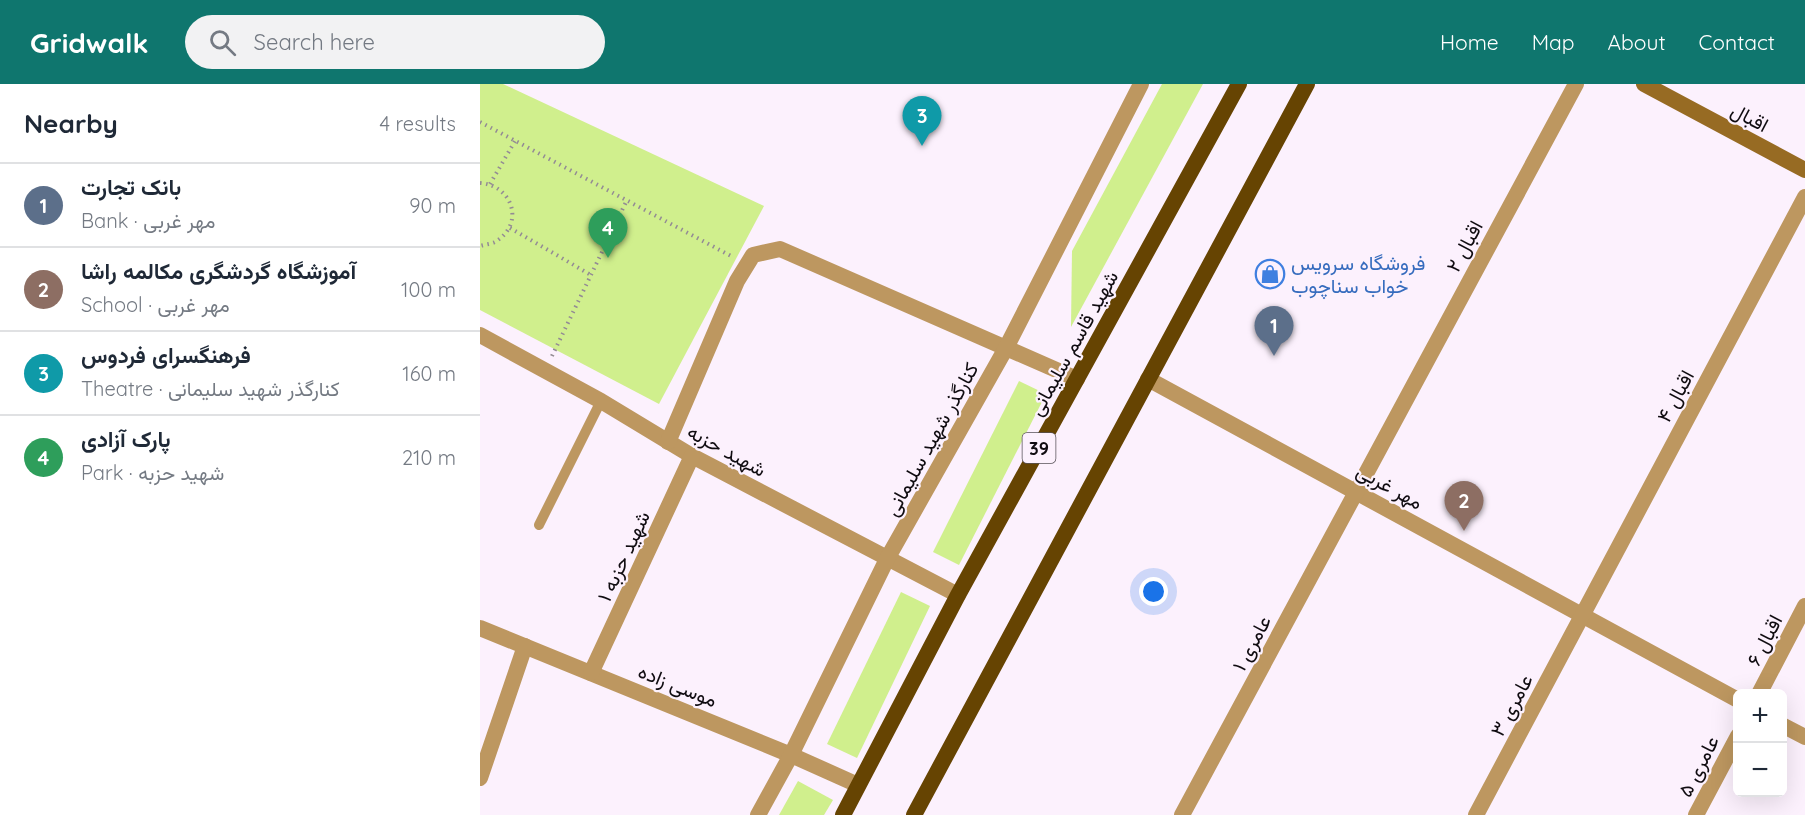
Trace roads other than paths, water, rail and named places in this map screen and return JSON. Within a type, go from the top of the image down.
[{"type":"highway","name":"شهید قاسم سلیمانی","points":[[843,815],[958,595],[1239,84]]},
{"type":"highway","points":[[914,815],[1306,84]]},
{"type":"main road","name":"اقبال","points":[[1644,84],[1805,170]]},
{"type":"street","name":"کنارگذر شهید سلیمانی","points":[[758,815],[791,755],[887,559],[1006,348],[1141,84]]},
{"type":"street","name":"اقبال ۲","points":[[1356,492],[1576,84]]},
{"type":"street","name":"اقبال ۴","points":[[1582,615],[1805,196]]},
{"type":"street","points":[[668,442],[737,282],[753,255],[780,249],[1077,380]]},
{"type":"street","name":"شهید حزبه","points":[[480,335],[601,401],[692,456],[958,595]]},
{"type":"street","name":"مهر غربی","points":[[1148,379],[1733,698]]},
{"type":"street","name":"شهید حزبه ۱","points":[[591,673],[692,456]]},
{"type":"street","name":"عامری ۱","points":[[1182,815],[1356,492]]},
{"type":"street","name":"اقبال ۶","points":[[1761,689],[1805,606]]},
{"type":"street","name":"عامری ۳","points":[[1476,815],[1582,615]]},
{"type":"street","name":"موسی زاده","points":[[480,628],[791,755],[858,785]]},
{"type":"street","points":[[480,778],[525,646]]},
{"type":"street","points":[[1787,728],[1805,737]]},
{"type":"street","name":"عامری ۵","points":[[1696,815],[1733,743]]},
{"type":"lane","points":[[539,525],[601,401]]},
{"type":"place","name":"فرهنگسرای فردوس","points":[[922,146]]},
{"type":"place","name":"پارک آزادی","points":[[608,258]]},
{"type":"place","name":"فروشگاه سرویس خواب سناچوب","points":[[1270,274]]},
{"type":"place","name":"بانک تجارت","points":[[1274,356]]},
{"type":"place","name":"آموزشگاه گردشگری مکالمه راشا","points":[[1464,531]]}]
